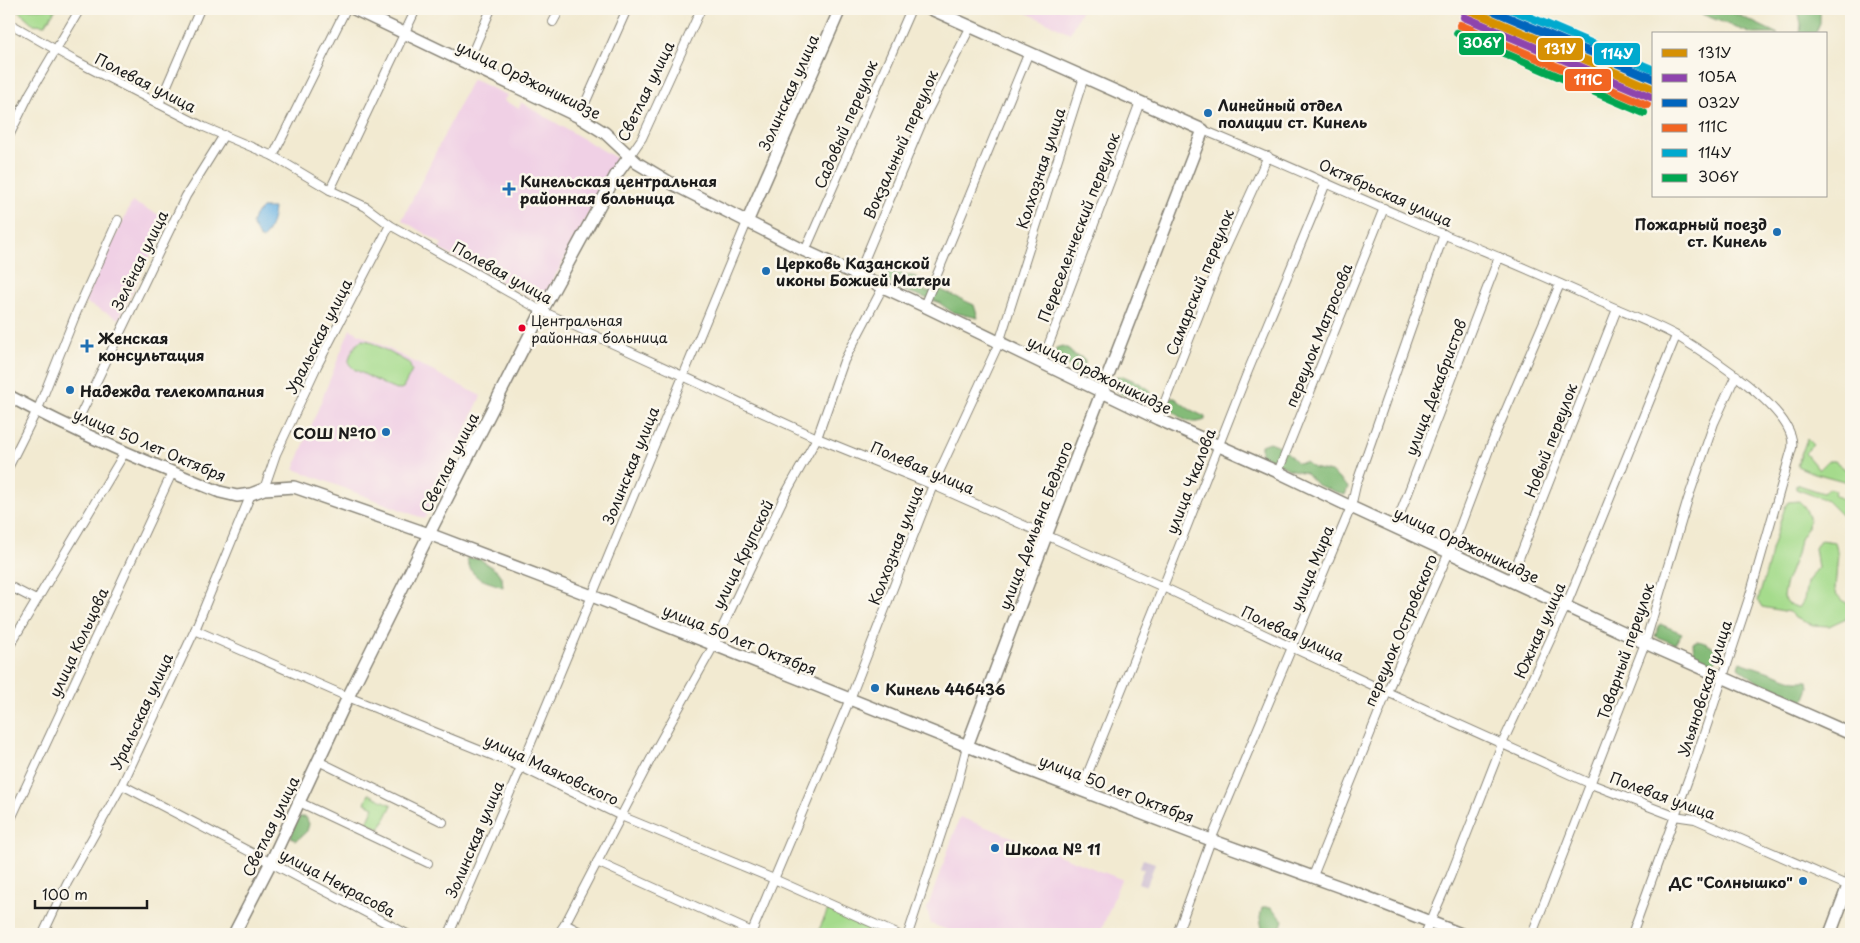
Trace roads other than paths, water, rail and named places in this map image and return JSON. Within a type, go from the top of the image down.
[{"type":"main road","name":"улица Орджоникидзе","points":[[354,9],[579,117],[605,133],[629,157],[669,182],[805,251],[883,286],[1158,419],[1278,472],[1645,643],[1851,734]]},
{"type":"main road","name":"Золинская улица","points":[[747,222],[840,9]]},
{"type":"main road","name":"Октябрьская улица","points":[[931,9],[1203,130]]},
{"type":"main road","name":"улица Демьяна Бедного","points":[[968,746],[1046,536],[1203,130]]},
{"type":"main road","name":"Светлая улица","points":[[237,933],[348,697],[429,534],[542,311],[616,174],[629,157]]},
{"type":"main road","name":"улица 50 лет Октября","points":[[9,396],[36,411],[125,452],[220,492],[236,496],[282,487],[305,490],[429,534],[592,596],[849,700],[1081,790],[1211,840],[1313,876],[1461,934]]},
{"type":"main road","points":[[1830,934],[1850,883]]},
{"type":"street","points":[[9,136],[30,93],[80,9]]},
{"type":"street","points":[[159,104],[200,9]]},
{"type":"street","points":[[273,156],[346,9]]},
{"type":"street","points":[[330,190],[416,9]]},
{"type":"street","points":[[467,64],[491,9]]},
{"type":"street","points":[[553,22],[560,9]]},
{"type":"street","points":[[579,117],[627,9]]},
{"type":"street","name":"Светлая улица","points":[[629,157],[642,138],[701,9]]},
{"type":"street","name":"Садовый переулок","points":[[805,251],[911,9]]},
{"type":"street","name":"Полевая улица","points":[[9,23],[159,104],[273,156],[330,190],[366,207],[390,225],[542,311],[817,438],[933,485],[1163,587],[1387,692],[1591,784],[1674,816],[1695,819],[1850,883]]},
{"type":"street","name":"Вокзальный переулок","points":[[858,275],[923,120],[971,26]]},
{"type":"street","points":[[924,306],[1029,52]]},
{"type":"street","name":"Колхозная улица","points":[[752,933],[849,700],[933,485],[999,343],[1084,77]]},
{"type":"street","name":"Переселенческий переулок","points":[[1042,362],[1140,102]]},
{"type":"street","name":"Октябрьская улица","points":[[1203,130],[1268,156],[1326,183],[1499,256],[1676,336],[1736,375],[1772,406],[1782,418],[1792,437],[1792,448]]},
{"type":"street","name":"Зелёная улица","points":[[74,428],[186,196],[224,135]]},
{"type":"street","name":"Самарский переулок","points":[[1158,419],[1222,256],[1268,156]]},
{"type":"street","name":"улица Чкалова","points":[[1081,790],[1326,183]]},
{"type":"street","name":"переулок Матросова","points":[[1278,472],[1384,208]]},
{"type":"street","points":[[9,466],[36,411],[77,311],[118,220]]},
{"type":"street","name":"Золинская улица","points":[[450,934],[747,222]]},
{"type":"street","name":"Уральская улица","points":[[264,489],[276,454],[317,366],[390,225]]},
{"type":"street","name":"улица Мира","points":[[1176,934],[1211,840],[1351,507],[1356,485],[1444,234]]},
{"type":"street","name":"улица Декабристов","points":[[1395,527],[1499,256]]},
{"type":"street","name":"переулок Островского","points":[[1313,876],[1387,692],[1449,552],[1490,447],[1560,284]]},
{"type":"street","name":"улица Крупской","points":[[558,934],[565,924],[656,748],[714,645],[786,494],[817,438],[844,361],[883,286]]},
{"type":"street","name":"Новый переулок","points":[[1510,581],[1617,309]]},
{"type":"street","name":"Южная улица","points":[[1425,934],[1450,877],[1502,744],[1566,606],[1676,336]]},
{"type":"street","name":"Товарный переулок","points":[[1532,934],[1645,643],[1688,499],[1714,423],[1736,375]]},
{"type":"street","name":"Ульяновская улица","points":[[1632,934],[1750,595],[1792,448]]},
{"type":"street","points":[[9,647],[125,452]]},
{"type":"street","name":"улица Кольцова","points":[[9,823],[172,473]]},
{"type":"street","name":"Уральская улица","points":[[42,934],[67,883],[122,785],[195,630],[251,494]]},
{"type":"street","points":[[9,586],[36,600]]},
{"type":"street","name":"улица Маяковского","points":[[195,630],[348,697],[521,767],[621,816],[774,879],[897,934]]},
{"type":"street","name":"улица Демьяна Бедного","points":[[908,934],[956,789],[968,746]]},
{"type":"street","points":[[318,760],[443,822]]},
{"type":"street","name":"улица Некрасова","points":[[122,785],[407,934]]},
{"type":"street","points":[[299,802],[428,863]]},
{"type":"street","points":[[597,862],[752,933]]},
{"type":"street","points":[[565,924],[584,934]]},
{"type":"water","points":[[262,208],[274,208],[271,225],[263,239],[259,237],[252,224],[255,215]]},
{"type":"place","name":"Линейный отдел полиции ст. Кинель","points":[[1208,113]]},
{"type":"place","name":"Кинельская центральная районная больница","points":[[509,189]]},
{"type":"place","name":"Пожарный поезд ст. Кинель","points":[[1777,232]]},
{"type":"place","name":"Церковь Казанской иконы Божией Матери","points":[[766,271]]},
{"type":"place","name":"Центральная районная больница","points":[[522,328]]},
{"type":"place","name":"Женская консультация","points":[[87,346]]},
{"type":"place","name":"Надежда телекомпания","points":[[70,390]]},
{"type":"place","name":"СОШ №10","points":[[386,432]]},
{"type":"place","name":"Кинель 446436","points":[[875,688]]},
{"type":"place","name":"Школа № 11","points":[[995,848]]},
{"type":"place","name":"ДС \"Солнышко\"","points":[[1803,881]]}]
